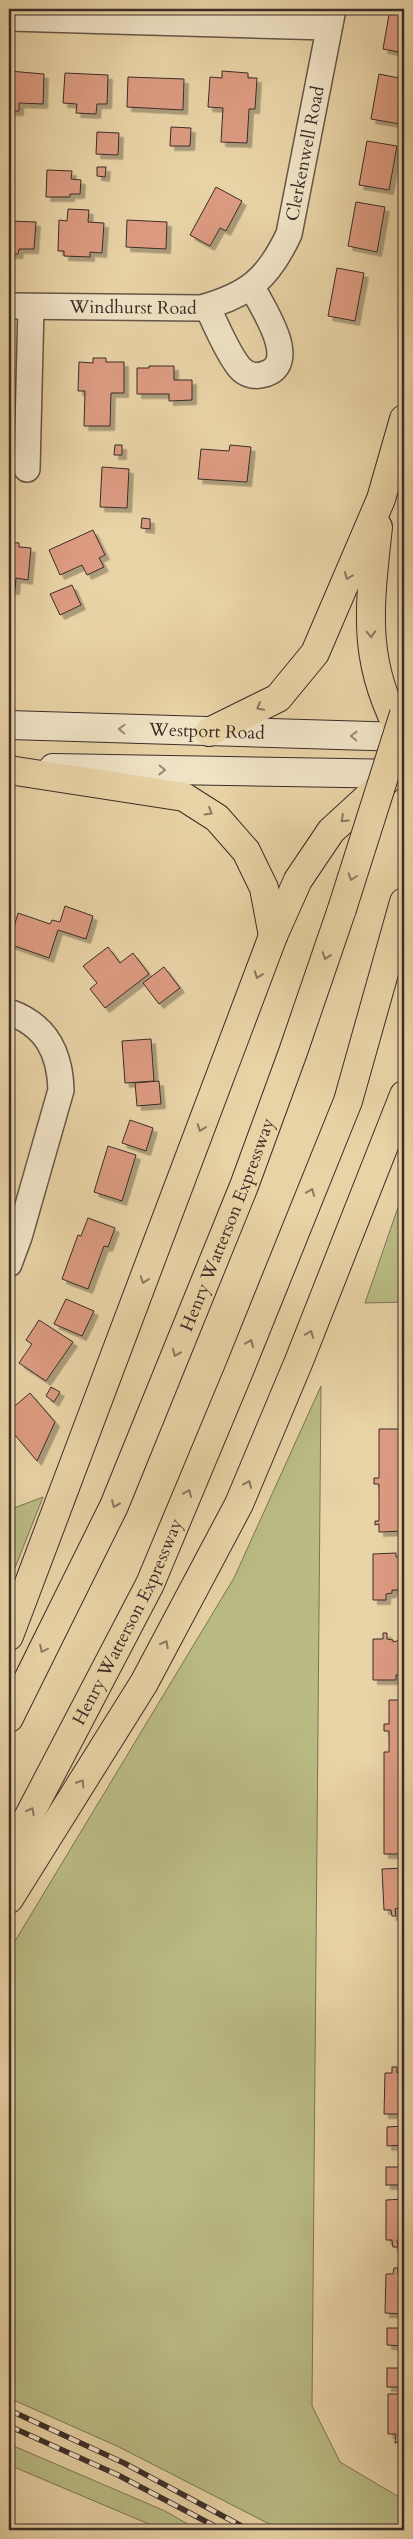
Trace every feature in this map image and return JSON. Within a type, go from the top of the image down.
[{"type":"highway","points":[[209,732],[278,698],[315,654],[381,498],[404,420]]},
{"type":"highway","points":[[381,498],[370,604],[371,646],[383,693],[404,732]]},
{"type":"highway","name":"Henry Watterson Expressway","points":[[9,1718],[114,1506],[244,1186],[293,1052],[404,732]]},
{"type":"highway","points":[[9,769],[184,797],[218,818],[246,850],[264,888],[273,936]]},
{"type":"highway","points":[[9,1636],[273,936],[298,880],[331,831],[400,771]]},
{"type":"highway","name":"Henry Watterson Expressway","points":[[9,1854],[150,1584],[221,1415],[348,1101],[402,910]]},
{"type":"highway","points":[[9,1898],[144,1683],[239,1504],[404,1095]]},
{"type":"main road","name":"Westport Road","points":[[9,725],[209,732],[404,732]]},
{"type":"main road","points":[[9,769],[400,771]]},
{"type":"street","points":[[9,18],[330,18]]},
{"type":"street","name":"Clerkenwell Road","points":[[252,287],[277,259],[289,234],[298,198],[330,18]]},
{"type":"street","points":[[206,307],[240,368],[254,376],[269,373],[279,362],[281,347],[252,287]]},
{"type":"street","name":"Windhurst Road","points":[[20,307],[206,307],[252,287]]},
{"type":"street","points":[[20,307],[27,469]]},
{"type":"street","points":[[9,1012],[26,1020],[43,1033],[60,1069],[61,1090],[19,1237],[9,1264]]},
{"type":"green space","points":[[404,1190],[404,1302],[365,1303]]},
{"type":"green space","points":[[321,1386],[312,2406],[340,2462],[404,2500],[404,2530],[281,2530],[119,2447],[9,2398],[9,1951],[234,1578]]},
{"type":"green space","points":[[43,1497],[9,1583],[9,1510]]},
{"type":"green space","points":[[9,2444],[165,2511],[198,2530],[163,2530],[9,2465]]},
{"type":"building","points":[[390,9],[404,9],[404,53],[383,49]]},
{"type":"building","points":[[9,71],[44,74],[43,104],[19,103],[19,111],[10,111]]},
{"type":"building","points":[[222,71],[248,73],[248,78],[257,78],[255,109],[249,109],[247,143],[221,142],[223,108],[208,107],[210,77],[222,78]]},
{"type":"building","points":[[65,73],[108,75],[107,104],[97,104],[96,114],[76,113],[77,104],[63,103]]},
{"type":"building","points":[[379,74],[404,79],[404,104],[400,124],[371,119]]},
{"type":"building","points":[[128,77],[184,79],[183,110],[127,107]]},
{"type":"building","points":[[171,127],[191,128],[190,146],[170,146]]},
{"type":"building","points":[[97,132],[119,133],[118,155],[96,154]]},
{"type":"building","points":[[367,141],[397,146],[389,190],[359,185]]},
{"type":"building","points":[[97,167],[106,167],[105,177],[97,176]]},
{"type":"building","points":[[47,170],[72,171],[71,179],[81,180],[80,194],[70,194],[70,197],[46,197]]},
{"type":"building","points":[[216,187],[242,201],[226,231],[220,228],[210,246],[190,235]]},
{"type":"building","points":[[356,202],[385,207],[377,252],[348,246]]},
{"type":"building","points":[[68,209],[89,210],[88,222],[104,223],[102,253],[90,252],[90,257],[64,256],[64,251],[58,251],[59,220],[67,221]]},
{"type":"building","points":[[127,220],[167,222],[166,249],[126,247]]},
{"type":"building","points":[[9,221],[36,222],[34,249],[19,249],[18,254],[9,254]]},
{"type":"building","points":[[337,268],[364,273],[355,321],[328,316]]},
{"type":"building","points":[[93,358],[106,358],[106,362],[124,362],[124,393],[111,393],[110,426],[84,426],[85,391],[78,391],[79,362],[93,363]]},
{"type":"building","points":[[149,366],[174,366],[174,380],[192,380],[192,400],[169,401],[169,394],[137,394],[137,368],[149,368]]},
{"type":"building","points":[[115,445],[122,445],[122,455],[114,455]]},
{"type":"building","points":[[230,445],[251,447],[247,482],[198,479],[201,449],[229,451]]},
{"type":"building","points":[[102,467],[129,469],[127,508],[100,507]]},
{"type":"building","points":[[142,518],[150,519],[150,529],[141,528]]},
{"type":"building","points":[[93,530],[105,555],[99,558],[104,567],[87,575],[82,565],[60,575],[49,550]]},
{"type":"building","points":[[9,542],[19,543],[19,547],[31,548],[28,580],[16,578],[15,590],[9,590]]},
{"type":"building","points":[[72,585],[81,605],[60,615],[50,594]]},
{"type":"building","points":[[65,906],[93,916],[86,939],[58,930],[49,958],[9,944],[18,913],[50,924],[52,920],[60,922]]},
{"type":"building","points":[[108,947],[120,963],[133,953],[149,974],[105,1008],[90,989],[97,983],[83,966]]},
{"type":"building","points":[[164,967],[180,988],[159,1004],[143,983]]},
{"type":"building","points":[[151,1039],[154,1081],[125,1083],[122,1041]]},
{"type":"building","points":[[159,1081],[161,1104],[137,1106],[135,1083]]},
{"type":"building","points":[[130,1120],[153,1128],[146,1151],[122,1143]]},
{"type":"building","points":[[108,1146],[136,1155],[122,1201],[94,1192]]},
{"type":"building","points":[[88,1218],[115,1228],[108,1247],[104,1246],[88,1289],[62,1279],[78,1235],[81,1236]]},
{"type":"building","points":[[66,1299],[94,1311],[82,1336],[54,1324]]},
{"type":"building","points":[[39,1320],[73,1342],[46,1381],[19,1363],[32,1344],[26,1340]]},
{"type":"building","points":[[51,1387],[60,1392],[54,1402],[46,1396]]},
{"type":"building","points":[[30,1393],[55,1422],[37,1461],[9,1428],[9,1411]]},
{"type":"building","points":[[379,1429],[404,1429],[404,1531],[379,1532],[379,1524],[375,1525],[375,1521],[379,1521],[379,1484],[374,1484],[374,1478],[379,1478]]},
{"type":"building","points":[[396,1553],[396,1557],[404,1557],[404,1594],[399,1594],[399,1590],[392,1590],[392,1593],[386,1594],[386,1600],[373,1600],[373,1554]]},
{"type":"building","points":[[383,1633],[387,1633],[387,1639],[393,1640],[393,1642],[404,1639],[404,1680],[403,1675],[396,1675],[396,1680],[373,1680],[373,1639],[383,1639]]},
{"type":"building","points":[[389,1700],[404,1700],[404,1854],[384,1854],[384,1752],[389,1752],[389,1731],[384,1731],[384,1724],[389,1724]]},
{"type":"building","points":[[404,1868],[404,1906],[395,1909],[396,1916],[392,1916],[391,1910],[384,1910],[382,1869]]},
{"type":"building","points":[[392,2067],[397,2067],[397,2073],[404,2075],[404,2114],[384,2114],[385,2073],[392,2073]]},
{"type":"building","points":[[404,2126],[404,2145],[387,2146],[387,2127]]},
{"type":"building","points":[[386,2167],[404,2167],[404,2185],[386,2185]]},
{"type":"building","points":[[404,2199],[404,2236],[402,2236],[402,2240],[397,2240],[398,2247],[393,2247],[392,2240],[386,2240],[386,2200]]},
{"type":"building","points":[[394,2268],[398,2268],[398,2274],[404,2276],[404,2314],[385,2313],[386,2274],[393,2274]]},
{"type":"building","points":[[387,2328],[404,2328],[404,2346],[387,2345]]},
{"type":"building","points":[[387,2368],[404,2368],[404,2387],[387,2387]]},
{"type":"building","points":[[388,2394],[404,2394],[404,2435],[399,2435],[399,2442],[395,2443],[396,2434],[388,2434]]},
{"type":"railway","points":[[9,2410],[124,2463],[249,2530]]},
{"type":"railway","points":[[9,2426],[118,2475],[222,2530]]}]
